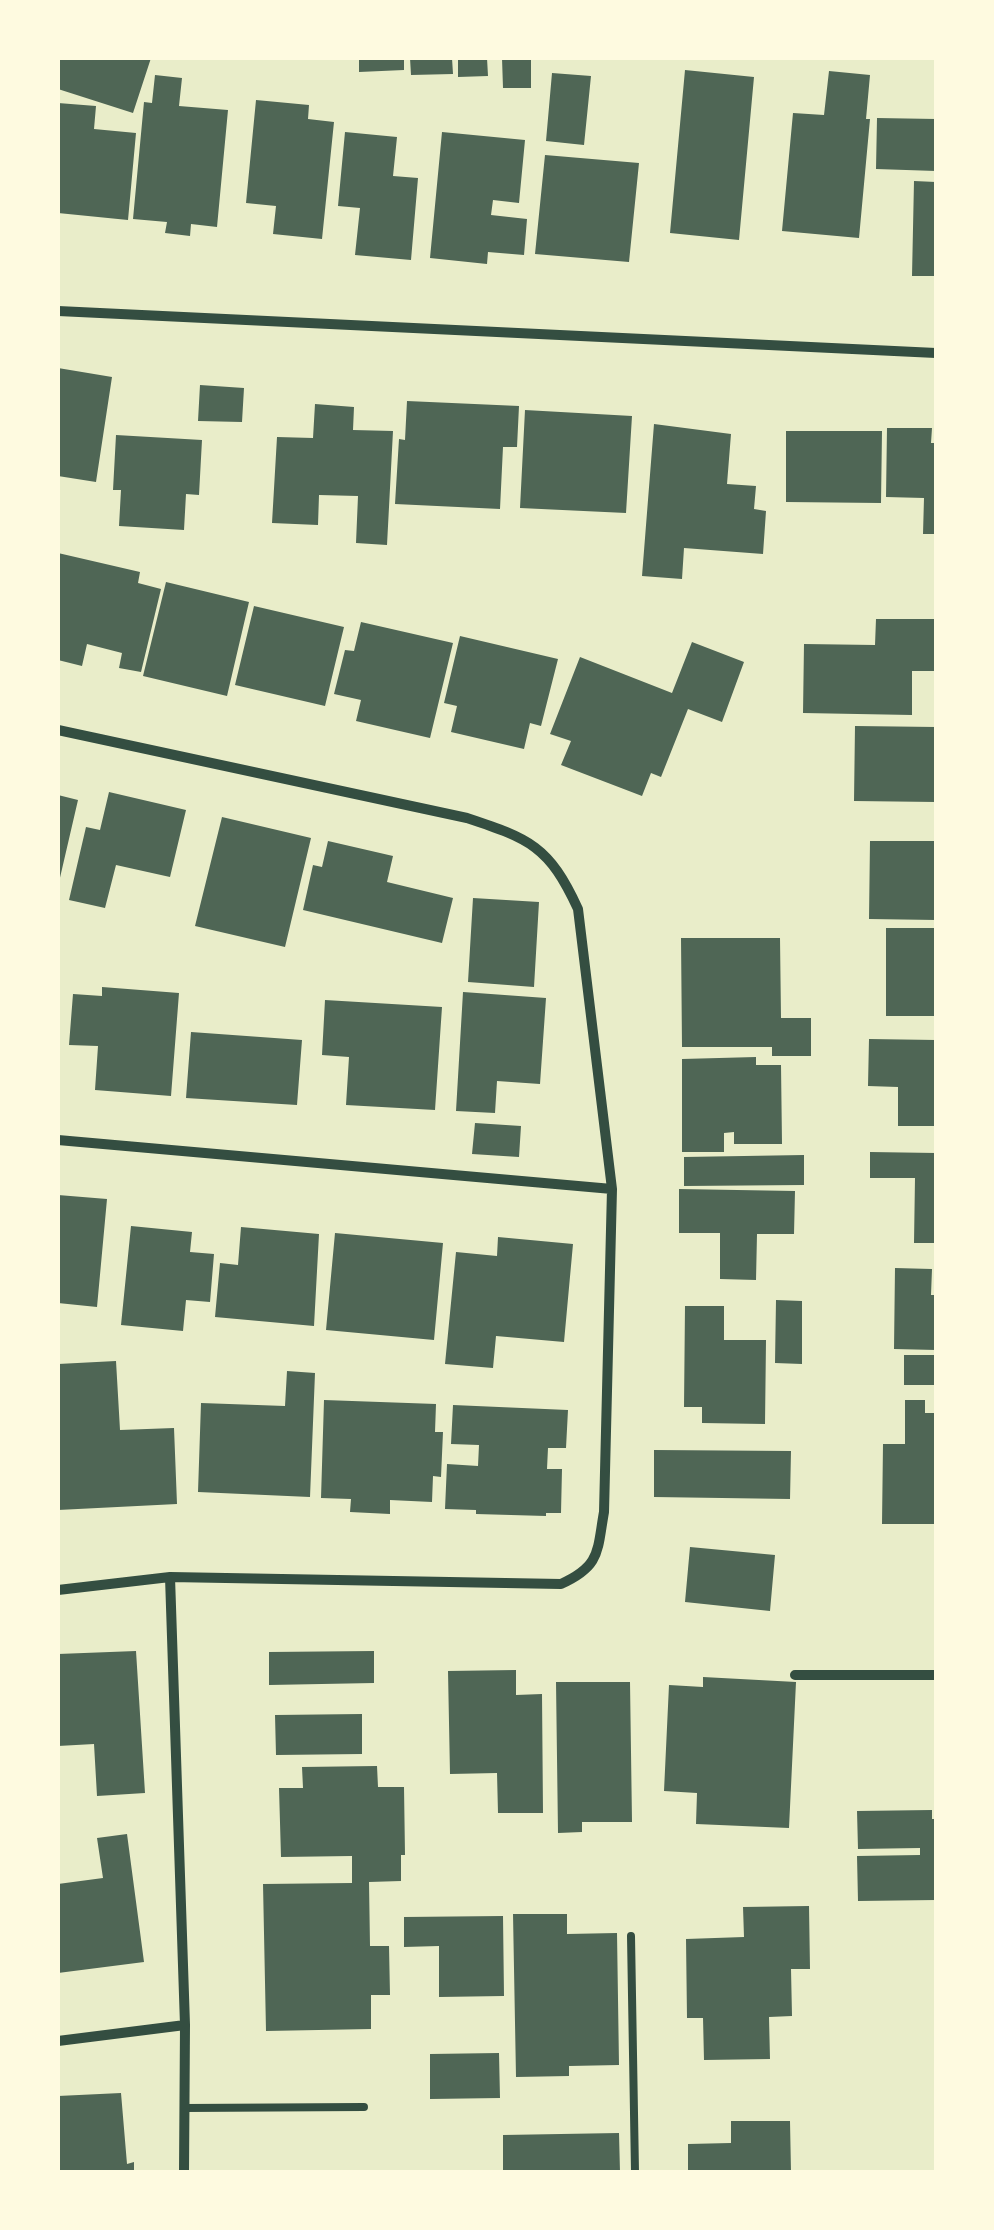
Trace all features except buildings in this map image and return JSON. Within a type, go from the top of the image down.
[{"type":"street","points":[[58,311],[936,353]]},
{"type":"street","points":[[58,730],[468,818],[532,842],[565,882],[578,909],[612,1189],[604,1512],[597,1553],[583,1574],[560,1584],[170,1577],[58,1590]]},
{"type":"street","points":[[58,1140],[612,1189]]},
{"type":"street","points":[[170,1577],[184,2025],[184,2172]]},
{"type":"street","points":[[795,1675],[936,1675]]},
{"type":"street","points":[[58,2041],[184,2025]]},
{"type":"lane","points":[[631,1936],[635,2172]]},
{"type":"lane","points":[[184,2108],[364,2107]]}]
